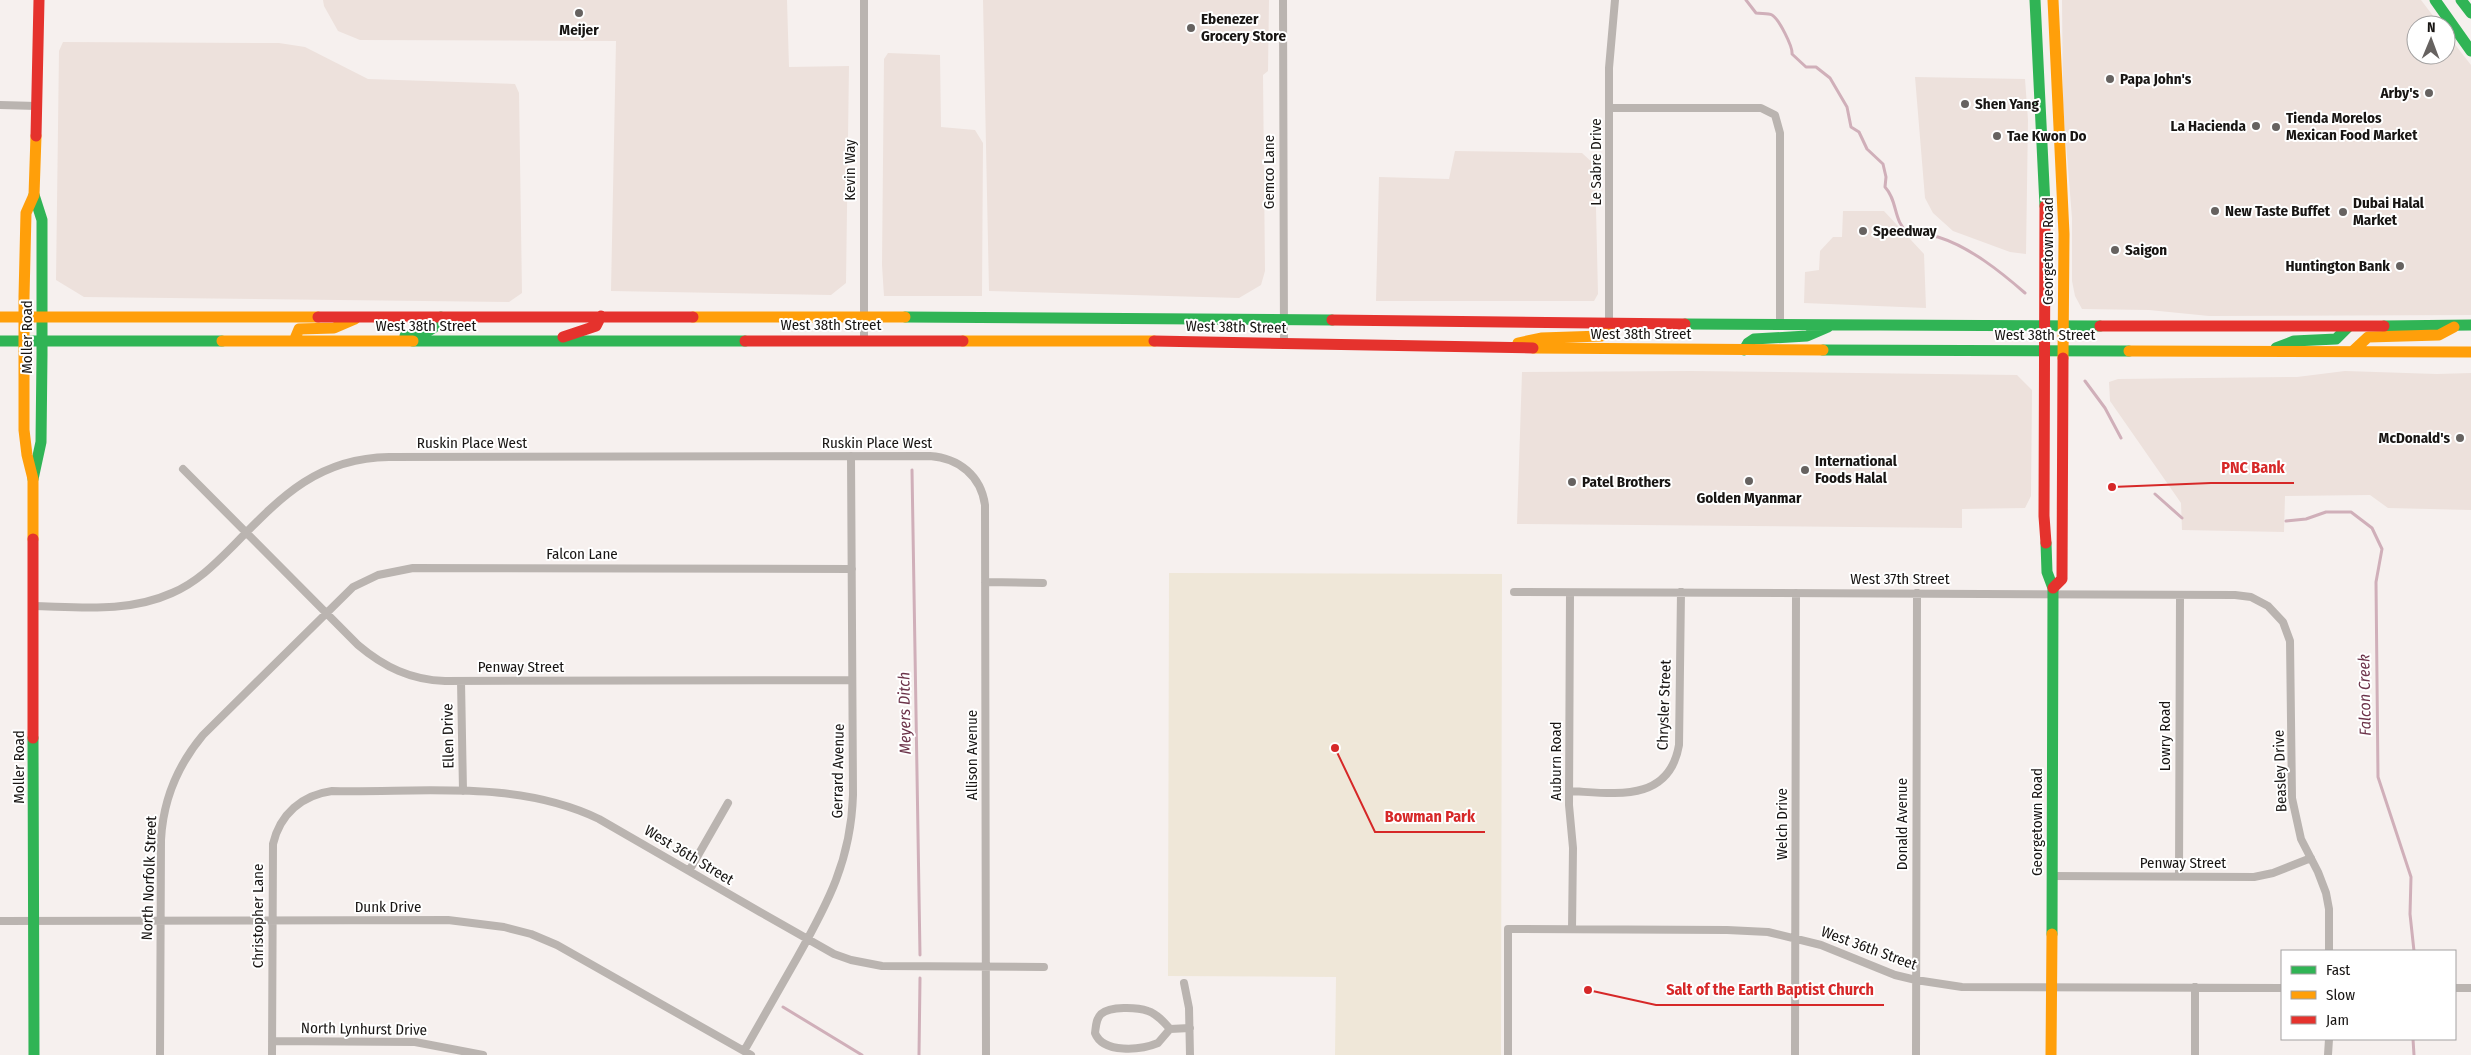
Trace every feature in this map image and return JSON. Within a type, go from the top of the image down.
[{"type":"main road","name":"Moller Road","points":[[34,1055],[33,479],[41,442],[42,340],[42,220],[34,195],[39,0]]},
{"type":"main road","name":"Georgetown Road","points":[[2034,0],[2044,154],[2046,578],[2053,592],[2051,1055]]},
{"type":"main road","name":"Georgetown Road","points":[[2053,0],[2064,226],[2062,579],[2053,592]]},
{"type":"main road","points":[[2435,0],[2471,51]]},
{"type":"main road","points":[[2461,0],[2471,13]]},
{"type":"main road","name":"Moller Road","points":[[33,479],[28,463],[25,441],[24,340],[26,213],[34,195]]},
{"type":"main road","name":"West 38th Street","points":[[0,316],[863,316],[1780,325],[2471,325]]},
{"type":"main road","points":[[390,341],[436,328],[440,322],[440,316]]},
{"type":"main road","points":[[556,340],[594,327],[599,324],[601,316]]},
{"type":"main road","points":[[294,341],[299,329],[334,328],[362,317]]},
{"type":"main road","points":[[1491,348],[1541,338],[1602,336],[1607,332],[1609,324]]},
{"type":"main road","points":[[1744,350],[1748,343],[1754,339],[1807,336],[1833,325]]},
{"type":"main road","points":[[2354,351],[2368,338],[2439,335],[2458,325]]},
{"type":"main road","points":[[2272,350],[2294,341],[2336,339],[2348,326]]},
{"type":"main road","name":"West 38th Street","points":[[0,341],[864,340],[1284,343],[1491,348],[1744,350],[2471,352]]},
{"type":"street","name":"Kevin Way","points":[[864,0],[864,340]]},
{"type":"street","name":"Gemco Lane","points":[[1283,0],[1284,343]]},
{"type":"street","name":"Le Sabre Drive","points":[[1609,324],[1610,55],[1615,0]]},
{"type":"street","points":[[0,105],[36,106]]},
{"type":"street","points":[[1610,108],[1762,108],[1775,115],[1780,132],[1780,325]]},
{"type":"street","name":"Gerrard Avenue","points":[[747,1053],[834,891],[843,866],[850,835],[853,795],[851,456]]},
{"type":"street","name":"Ruskin Place West","points":[[33,606],[125,607],[164,596],[196,580],[279,500],[305,480],[333,466],[370,458],[933,456],[959,464]]},
{"type":"street","name":"Allison Avenue","points":[[959,464],[976,480],[984,501],[986,1055]]},
{"type":"street","name":"Penway Street","points":[[184,469],[358,645],[387,667],[424,679],[461,681],[852,680]]},
{"type":"street","name":"Falcon Lane","points":[[326,612],[346,593],[369,578],[391,571],[413,568],[852,569]]},
{"type":"street","points":[[985,582],[1043,582]]},
{"type":"street","name":"West 37th Street","points":[[1514,592],[2053,592],[2250,597],[2268,606],[2279,616]]},
{"type":"street","name":"Auburn Road","points":[[1570,592],[1569,792],[1573,848],[1572,930]]},
{"type":"street","name":"Chrysler Street","points":[[1569,792],[1637,792],[1657,783],[1672,766],[1679,745],[1681,592]]},
{"type":"street","name":"Welch Drive","points":[[1795,1055],[1796,593]]},
{"type":"street","name":"Donald Avenue","points":[[1916,1055],[1917,593]]},
{"type":"street","name":"Lowry Road","points":[[2179,876],[2180,595]]},
{"type":"street","name":"North Norfolk Street","points":[[160,1055],[162,822],[167,799],[179,770],[202,736],[326,612]]},
{"type":"street","name":"Beasley Drive","points":[[2279,616],[2287,630],[2291,644],[2293,807],[2301,839],[2320,877],[2328,905],[2329,950]]},
{"type":"street","name":"Ellen Drive","points":[[461,681],[463,791]]},
{"type":"street","name":"West 36th Street","points":[[314,795],[332,791],[463,791],[532,795],[575,808],[615,827],[834,954],[871,965],[1044,966]]},
{"type":"street","name":"Christopher Lane","points":[[272,1055],[272,856],[275,836],[284,818],[294,807],[314,795]]},
{"type":"street","points":[[689,871],[728,803]]},
{"type":"street","name":"Penway Street","points":[[2052,876],[2260,876],[2277,872],[2311,858]]},
{"type":"street","name":"Dunk Drive","points":[[0,921],[448,920],[478,922],[531,934],[579,956],[704,1030],[747,1053]]},
{"type":"street","name":"West 36th Street","points":[[1508,1055],[1508,929],[1750,930],[1795,938],[1830,948],[1885,972],[1916,980],[1962,987],[2281,988]]},
{"type":"street","points":[[1184,982],[1188,1001],[1190,1055]]},
{"type":"street","points":[[2195,988],[2195,1055]]},
{"type":"street","points":[[2456,988],[2471,988]]},
{"type":"street","points":[[1170,1029],[1157,1016],[1147,1011],[1120,1009],[1102,1013],[1097,1019],[1095,1033],[1102,1043],[1112,1047],[1129,1048],[1158,1043],[1170,1029],[1190,1028]]},
{"type":"street","points":[[2328,1040],[2328,1055]]},
{"type":"street","name":"North Lynhurst Drive","points":[[272,1041],[421,1043],[483,1055]]},
{"type":"shaded area","points":[[323,0],[787,0],[789,67],[849,66],[846,283],[831,295],[611,291],[616,41],[360,40],[338,31],[324,6]]},
{"type":"shaded area","points":[[983,0],[1269,0],[1268,71],[1263,75],[1265,271],[1261,285],[1239,298],[989,291]]},
{"type":"shaded area","points":[[2062,0],[2421,0],[2432,15],[2406,15],[2406,65],[2456,65],[2456,46],[2471,65],[2471,315],[2209,316],[2149,310],[2082,309],[2075,296],[2072,281],[2072,218],[2063,105]]},
{"type":"shaded area","points":[[63,42],[279,43],[305,47],[368,79],[515,84],[519,93],[522,293],[509,302],[84,297],[56,280],[59,51]]},
{"type":"shaded area","points":[[888,53],[940,55],[941,127],[975,130],[983,143],[982,296],[884,296],[882,265],[884,59]]},
{"type":"shaded area","points":[[1915,77],[2025,79],[2028,120],[2026,254],[2010,252],[1953,231],[1933,213],[1925,198]]},
{"type":"shaded area","points":[[1455,151],[1582,153],[1595,165],[1598,294],[1594,301],[1376,301],[1379,177],[1449,179]]},
{"type":"shaded area","points":[[1843,211],[1884,211],[1924,254],[1926,308],[1804,303],[1805,272],[1819,270],[1820,251],[1833,237],[1842,237]]},
{"type":"shaded area","points":[[1691,371],[2017,375],[2032,390],[2031,496],[2025,508],[1962,509],[1962,528],[1517,524],[1522,372]]},
{"type":"shaded area","points":[[2345,371],[2437,374],[2471,373],[2471,510],[2388,508],[2370,495],[2285,496],[2284,532],[2182,530],[2181,503],[2110,401],[2109,382],[2118,379],[2297,377]]},
{"type":"shaded area","points":[[1169,573],[1502,574],[1501,1055],[1335,1055],[1336,977],[1168,976]]},
{"type":"waterway","name":"Falcon Creek","points":[[1746,0],[1756,13],[1770,14],[1775,18],[1782,27],[1792,54],[1806,67],[1816,67],[1830,78],[1847,107],[1851,127],[1859,132],[1867,149],[1883,164],[1886,177],[1885,187],[1892,198],[1903,228],[1911,235],[1938,237],[1962,247],[1995,269],[2025,293]]},
{"type":"waterway","name":"Falcon Creek","points":[[2085,381],[2105,408],[2121,438]]},
{"type":"waterway","name":"Meyers Ditch","points":[[912,470],[920,955]]},
{"type":"waterway","name":"Falcon Creek","points":[[2155,494],[2182,518]]},
{"type":"waterway","name":"Falcon Creek","points":[[2286,521],[2306,519],[2326,512],[2351,512],[2372,528],[2382,549],[2376,582],[2378,777],[2411,877],[2410,914],[2414,950]]},
{"type":"waterway","name":"Meyers Ditch","points":[[919,1055],[920,978]]},
{"type":"waterway","points":[[783,1007],[862,1055]]},
{"type":"waterway","name":"Falcon Creek","points":[[2413,1040],[2414,1055]]},
{"type":"traffic: fast","points":[[2035,0],[2045,206]]},
{"type":"traffic: fast","points":[[2435,0],[2471,51]]},
{"type":"traffic: fast","points":[[2461,0],[2471,13]]},
{"type":"traffic: fast","points":[[33,479],[41,442],[42,355],[42,220],[34,195]]},
{"type":"traffic: fast","points":[[405,336],[431,329],[436,326],[441,317]]},
{"type":"traffic: fast","points":[[905,317],[1332,320]]},
{"type":"traffic: fast","points":[[1685,324],[2100,326]]},
{"type":"traffic: fast","points":[[2384,326],[2471,325]]},
{"type":"traffic: fast","points":[[1744,350],[1748,343],[1754,339],[1807,336],[1828,327]]},
{"type":"traffic: fast","points":[[2276,348],[2294,341],[2336,339],[2348,327]]},
{"type":"traffic: fast","points":[[0,341],[222,341]]},
{"type":"traffic: fast","points":[[413,341],[745,341]]},
{"type":"traffic: fast","points":[[1823,350],[2129,351]]},
{"type":"traffic: fast","points":[[2046,543],[2047,572],[2053,588],[2052,934]]},
{"type":"traffic: fast","points":[[33,738],[34,1055]]},
{"type":"traffic: slow","points":[[2053,0],[2064,234],[2063,358]]},
{"type":"traffic: slow","points":[[33,539],[33,479],[27,455],[24,430],[24,297],[26,213],[34,195],[36,136]]},
{"type":"traffic: slow","points":[[0,317],[318,317]]},
{"type":"traffic: slow","points":[[693,317],[905,317]]},
{"type":"traffic: slow","points":[[294,341],[299,329],[334,328],[355,319]]},
{"type":"traffic: slow","points":[[1518,343],[1541,338],[1602,336],[1607,332],[1609,324]]},
{"type":"traffic: slow","points":[[2353,351],[2368,337],[2439,335],[2454,327]]},
{"type":"traffic: slow","points":[[222,341],[413,341]]},
{"type":"traffic: slow","points":[[963,341],[1154,341]]},
{"type":"traffic: slow","points":[[1533,348],[1823,350]]},
{"type":"traffic: slow","points":[[2129,351],[2471,352]]},
{"type":"traffic: slow","points":[[2051,1055],[2052,934]]},
{"type":"traffic: jam","points":[[36,136],[39,0]]},
{"type":"traffic: jam","points":[[2045,206],[2044,516],[2046,543]]},
{"type":"traffic: jam","points":[[563,337],[596,326],[601,316]]},
{"type":"traffic: jam","points":[[318,317],[693,317]]},
{"type":"traffic: jam","points":[[1332,320],[1685,324]]},
{"type":"traffic: jam","points":[[2100,326],[2384,326]]},
{"type":"traffic: jam","points":[[745,341],[963,341]]},
{"type":"traffic: jam","points":[[1154,341],[1533,348]]},
{"type":"traffic: jam","points":[[2053,588],[2062,579],[2063,358]]},
{"type":"traffic: jam","points":[[33,539],[33,738]]},
{"type":"place","name":"Meijer","points":[[579,13]]},
{"type":"place","name":"Ebenezer Grocery Store","points":[[1191,28]]},
{"type":"place","name":"Papa John's","points":[[2110,79]]},
{"type":"place","name":"Arby's","points":[[2429,93]]},
{"type":"place","name":"Shen Yang","points":[[1965,104]]},
{"type":"place","name":"La Hacienda","points":[[2256,126]]},
{"type":"place","name":"Tienda Morelos Mexican Food Market","points":[[2276,127]]},
{"type":"place","name":"Tae Kwon Do","points":[[1997,136]]},
{"type":"place","name":"New Taste Buffet","points":[[2215,211]]},
{"type":"place","name":"Dubai Halal Market","points":[[2343,212]]},
{"type":"place","name":"Speedway","points":[[1863,231]]},
{"type":"place","name":"Saigon","points":[[2115,250]]},
{"type":"place","name":"Huntington Bank","points":[[2400,266]]},
{"type":"place","name":"McDonald's","points":[[2460,438]]},
{"type":"place","name":"International Foods Halal","points":[[1805,470]]},
{"type":"place","name":"Golden Myanmar","points":[[1749,481]]},
{"type":"place","name":"Patel Brothers","points":[[1572,482]]},
{"type":"place","name":"PNC Bank","points":[[2112,487]]},
{"type":"place","name":"Bowman Park","points":[[1335,748]]},
{"type":"place","name":"Salt of the Earth Baptist Church","points":[[1588,990]]}]
